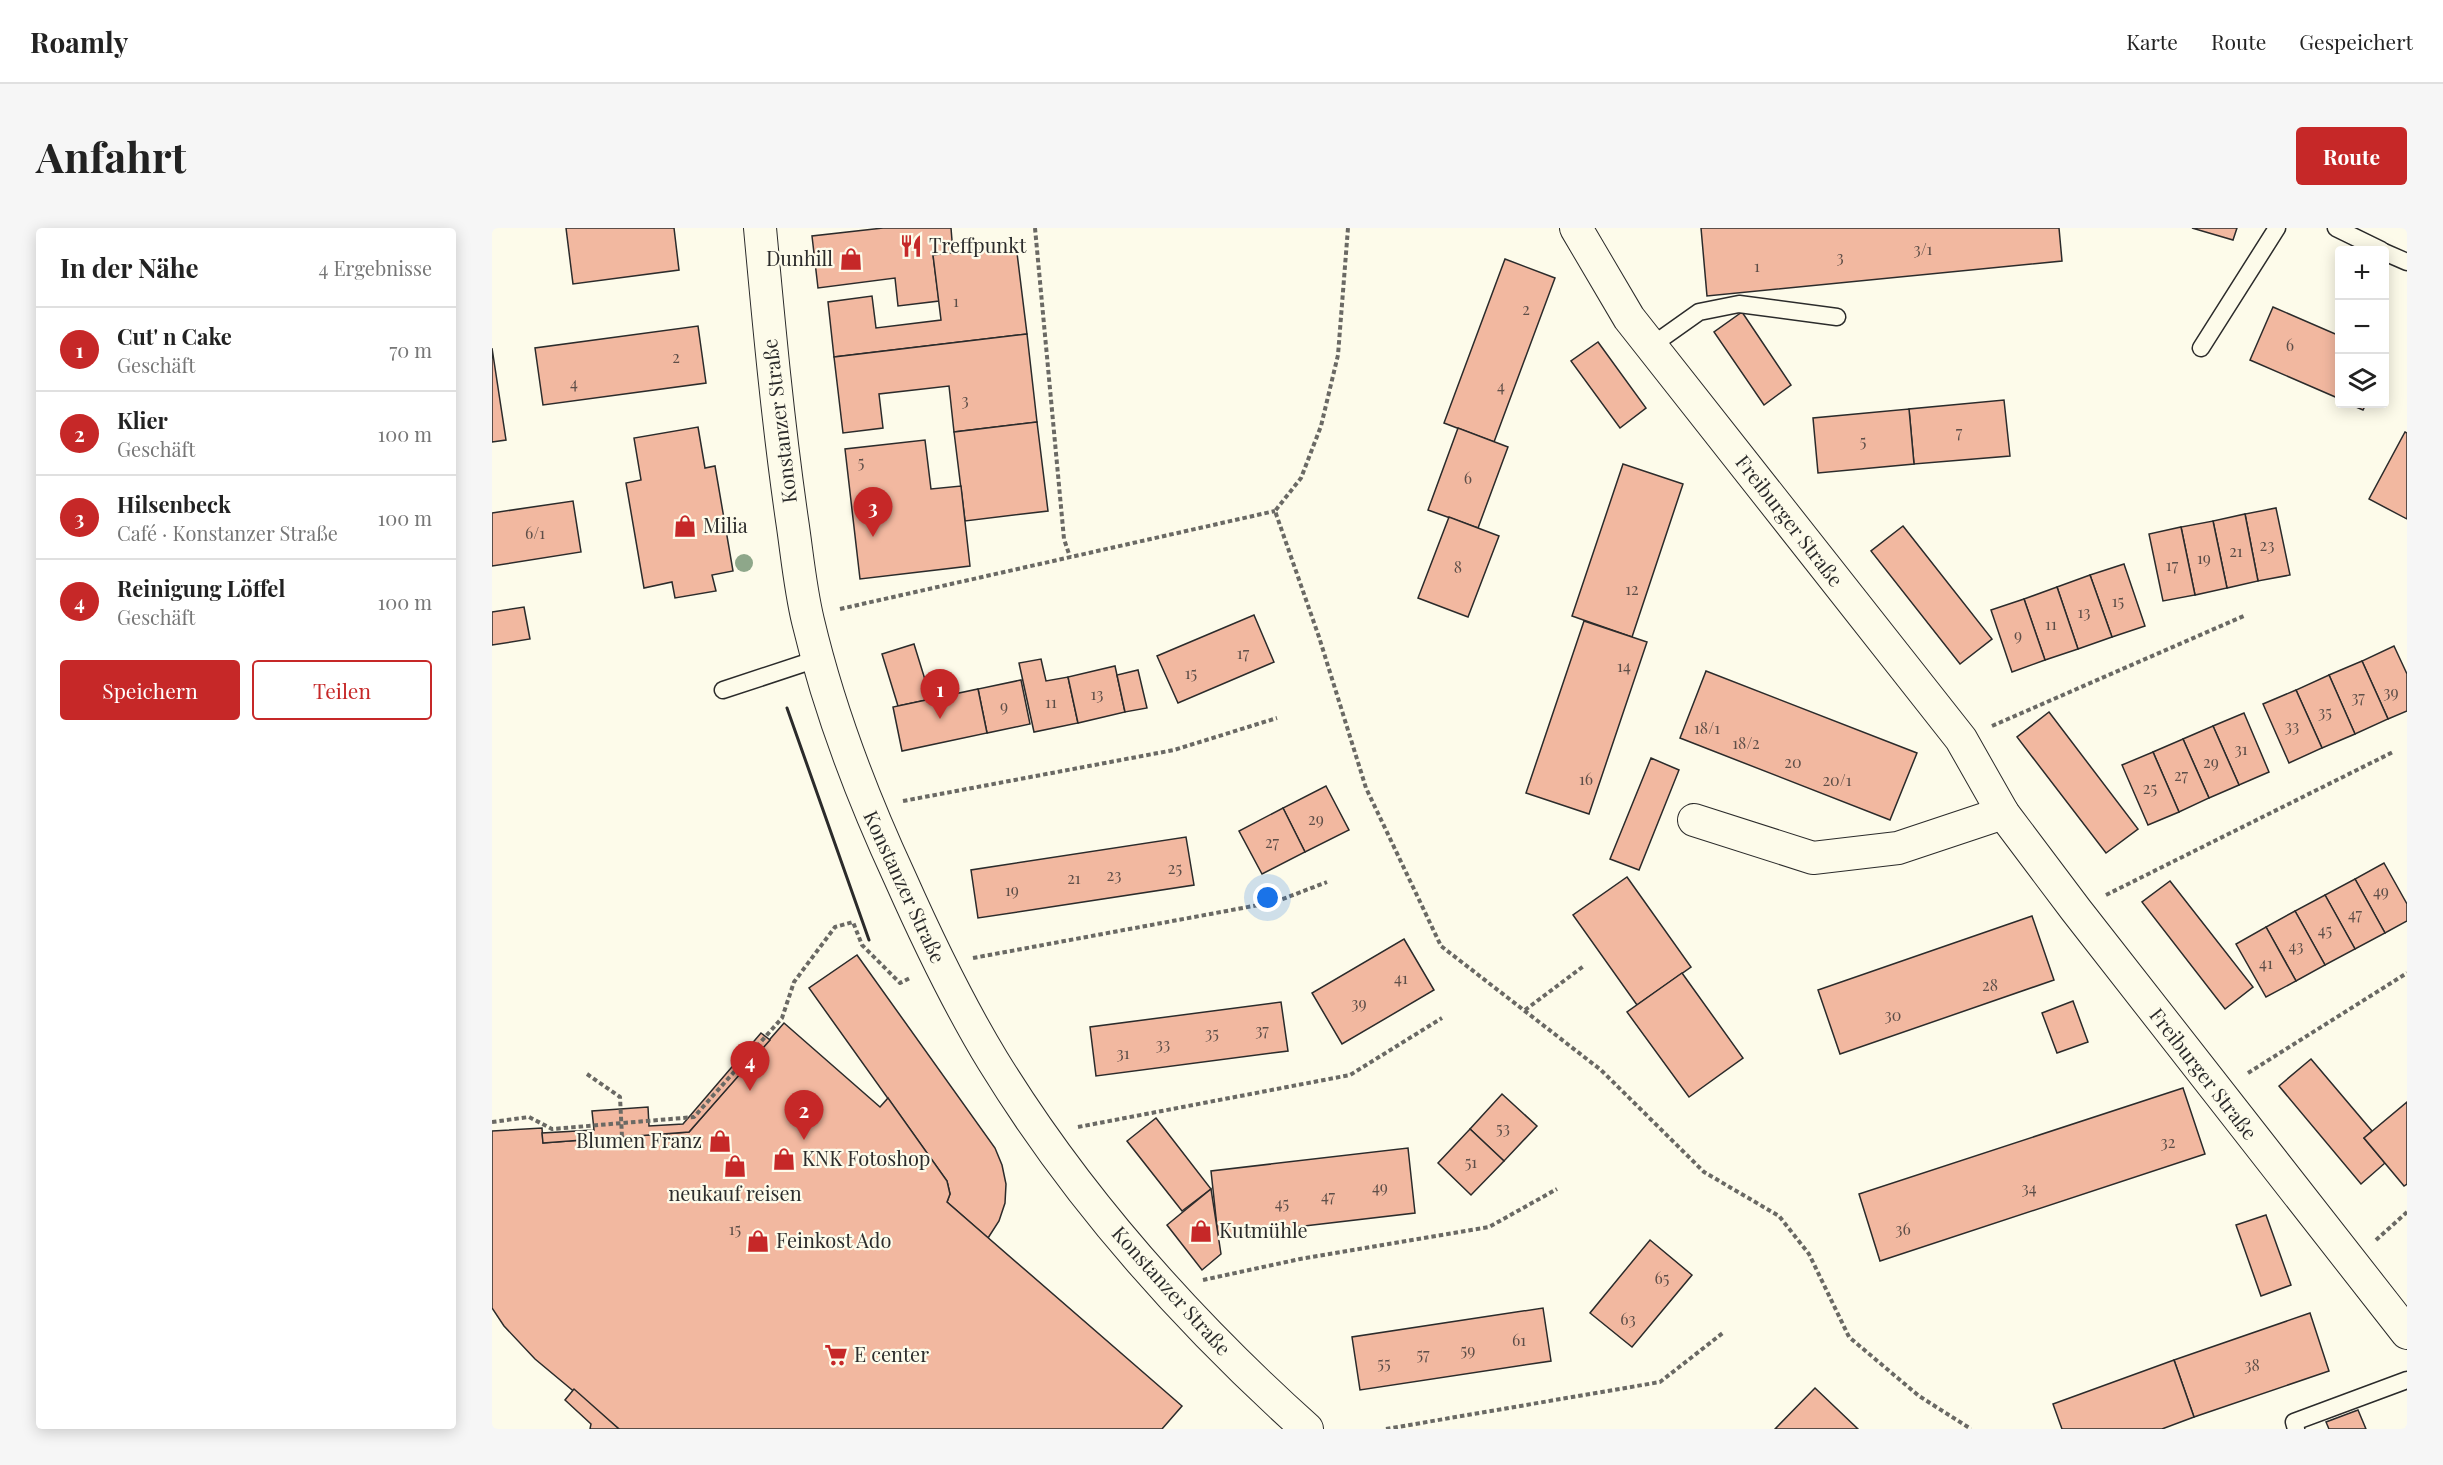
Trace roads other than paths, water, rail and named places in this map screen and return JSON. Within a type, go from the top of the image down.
[{"type":"street","name":"Konstanzer Straße","points":[[760,228],[776,412],[807,616],[818,659],[867,807],[939,964],[992,1060],[1041,1134],[1164,1288],[1255,1382],[1307,1429]]},
{"type":"street","name":"Freiburger Straße","points":[[1576,228],[1629,318],[1961,739],[2003,813],[2217,1093],[2407,1333]]},
{"type":"street","points":[[1694,820],[1813,858],[1898,848],[2003,813]]},
{"type":"lane","points":[[2201,348],[2277,228]]},
{"type":"lane","points":[[2336,228],[2373,246]]},
{"type":"lane","points":[[2389,254],[2407,262]]},
{"type":"lane","points":[[1651,346],[1699,312],[1739,304],[1837,317]]},
{"type":"lane","points":[[723,690],[818,659]]},
{"type":"lane","points":[[2296,1429],[2294,1422],[2407,1380]]},
{"type":"place","name":"Treffpunkt","points":[[911,246]]},
{"type":"place","name":"Dunhill","points":[[851,259]]},
{"type":"place","name":"Milia","points":[[685,526]]},
{"type":"place","name":"Hilsenbeck","points":[[873,537]]},
{"type":"place","name":"Cut' n Cake","points":[[940,719]]},
{"type":"place","name":"Reinigung Löffel","points":[[750,1091]]},
{"type":"place","name":"Klier","points":[[804,1140]]},
{"type":"place","name":"Blumen Franz","points":[[720,1141]]},
{"type":"place","name":"KNK Fotoshop","points":[[784,1159]]},
{"type":"place","name":"neukauf reisen","points":[[735,1166]]},
{"type":"place","name":"Kutmühle","points":[[1201,1231]]},
{"type":"place","name":"Feinkost Ado","points":[[758,1241]]},
{"type":"place","name":"E center","points":[[836,1355]]}]
